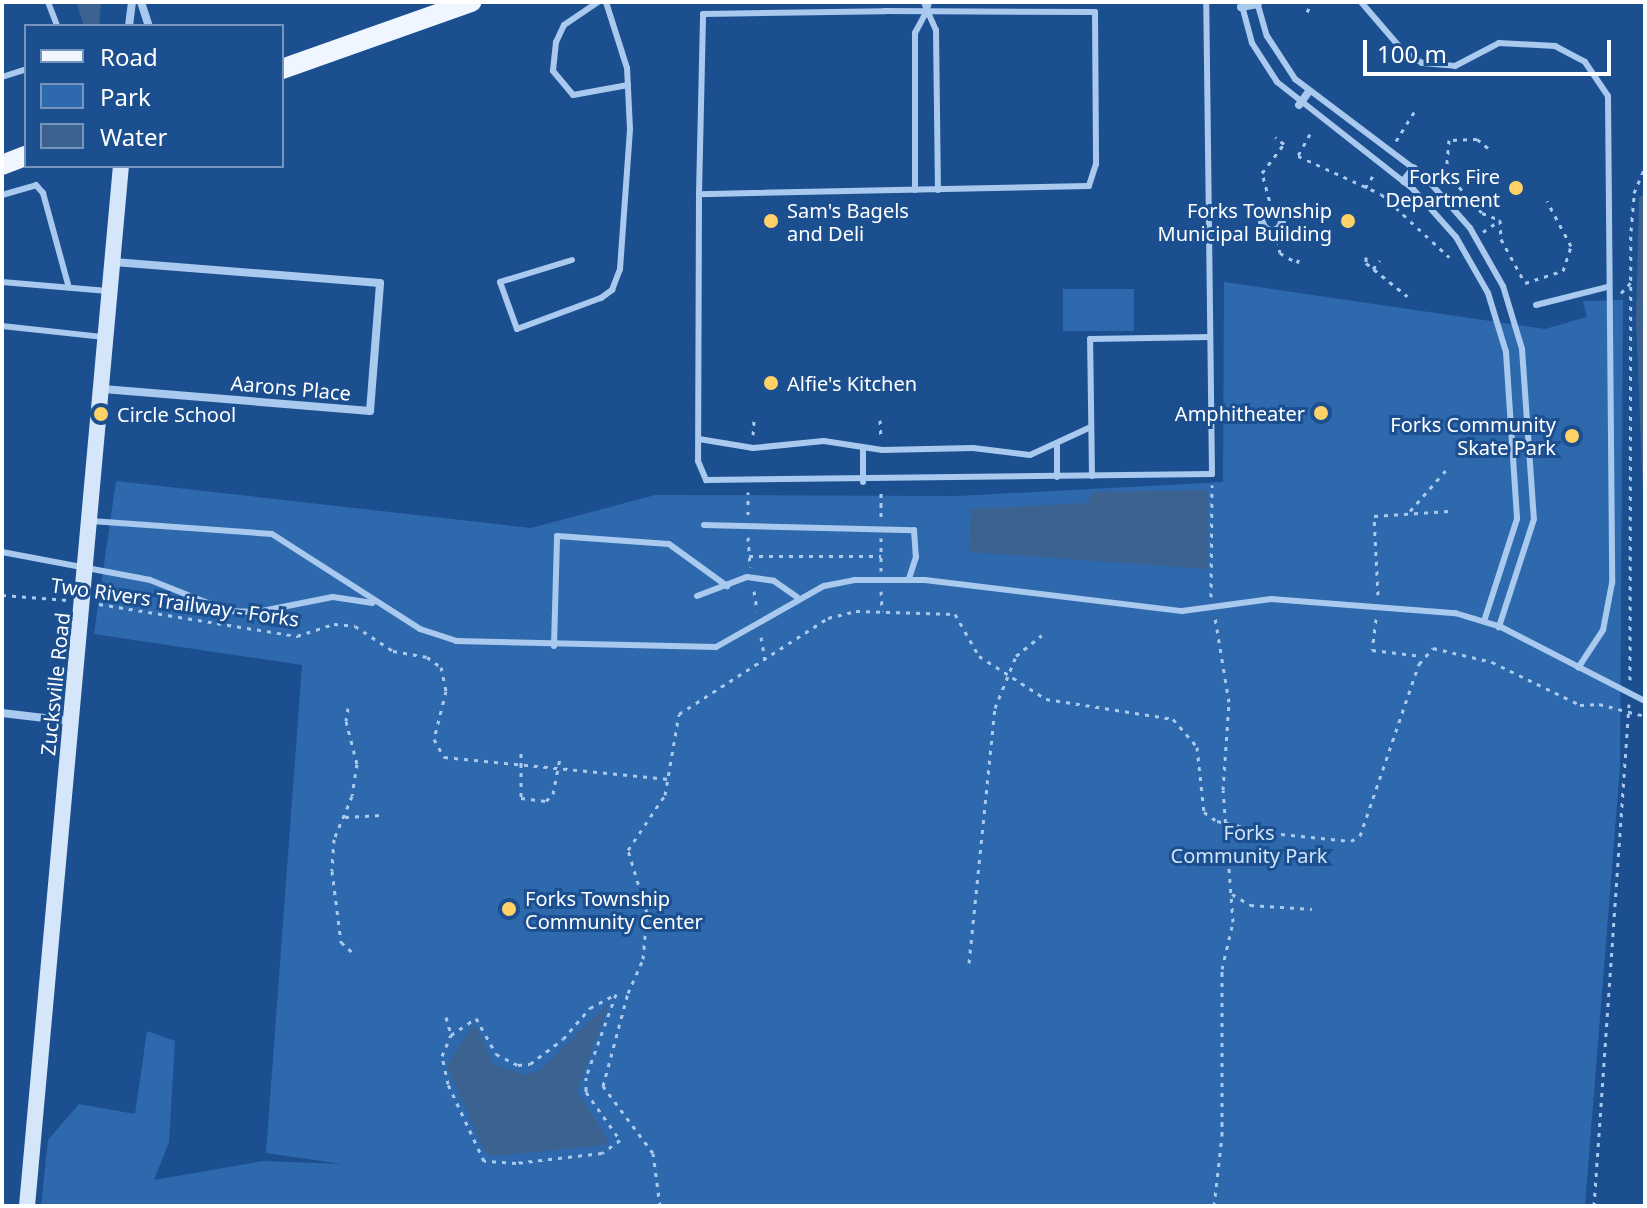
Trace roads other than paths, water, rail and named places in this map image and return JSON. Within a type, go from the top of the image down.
[{"type":"main road","points":[[284,68],[471,2]]},
{"type":"main road","points":[[2,165],[24,157]]},
{"type":"street","points":[[129,24],[132,2]]},
{"type":"street","points":[[141,2],[148,24]]},
{"type":"street","points":[[1241,4],[1258,3]]},
{"type":"street","points":[[1299,105],[1309,91]]},
{"type":"street","name":"Zucksville Road","points":[[27,1206],[108,337],[121,168]]},
{"type":"street","points":[[1404,181],[1414,168]]},
{"type":"street","points":[[1272,210],[1280,224],[1262,224],[1272,210]]},
{"type":"street","name":"Aarons Place","points":[[103,389],[370,411],[380,283],[114,262]]},
{"type":"street","points":[[2,713],[70,721]]},
{"type":"lane","points":[[48,2],[56,24]]},
{"type":"lane","points":[[598,2],[564,25],[556,42],[553,71],[573,95],[628,85]]},
{"type":"lane","points":[[572,260],[500,282],[517,329],[612,290],[620,269],[628,85],[606,2]]},
{"type":"lane","points":[[704,2],[699,194],[698,461],[706,480],[863,482],[1212,474],[1206,2]]},
{"type":"lane","points":[[884,2],[884,11]]},
{"type":"lane","points":[[926,2],[936,30],[938,190]]},
{"type":"lane","points":[[966,2],[966,11]]},
{"type":"lane","points":[[699,194],[1089,186],[1096,164],[1095,2]]},
{"type":"lane","points":[[1361,2],[1404,52],[1430,66],[1455,66],[1491,44],[1528,43],[1566,49],[1592,69],[1609,105],[1607,287],[1612,583],[1603,630],[1578,668]]},
{"type":"lane","points":[[1258,3],[1273,47],[1309,91],[1414,168],[1475,238],[1514,318],[1527,395],[1533,530],[1499,627]]},
{"type":"lane","points":[[1241,4],[1258,55],[1299,105],[1404,181],[1445,223],[1474,268],[1506,352],[1516,528],[1484,621]]},
{"type":"lane","points":[[703,14],[927,10],[1095,12]]},
{"type":"lane","points":[[915,190],[915,33],[927,10]]},
{"type":"lane","points":[[2,77],[24,70]]},
{"type":"lane","points":[[2,195],[36,185],[43,193],[69,288]]},
{"type":"lane","points":[[2,282],[112,291]]},
{"type":"lane","points":[[1536,305],[1607,287]]},
{"type":"lane","points":[[2,326],[108,337]]},
{"type":"lane","points":[[1092,476],[1090,339],[1210,337]]},
{"type":"lane","points":[[699,439],[753,448],[824,441],[863,449],[979,448],[1030,455],[1091,427]]},
{"type":"lane","points":[[1057,445],[1057,477]]},
{"type":"lane","points":[[863,449],[863,482]]},
{"type":"lane","points":[[90,521],[272,534],[380,605],[451,640],[554,646],[716,647],[746,634],[797,597],[846,580],[909,579],[1018,589],[1057,600],[1213,610],[1271,599],[1377,607],[1484,621],[1645,701]]},
{"type":"lane","points":[[704,525],[914,530],[916,557],[909,579]]},
{"type":"lane","points":[[554,646],[557,536],[669,544],[727,586]]},
{"type":"lane","points":[[2,552],[150,580],[228,611],[257,612],[337,597],[380,605]]},
{"type":"lane","points":[[697,596],[747,577],[774,581],[797,597]]},
{"type":"water","points":[[76,2],[101,2],[99,24],[83,24]]},
{"type":"water","points":[[1645,195],[1645,544],[1636,319],[1639,197]]},
{"type":"water","points":[[1208,490],[1207,569],[969,552],[971,509],[1088,503],[1092,492]]},
{"type":"water","points":[[609,1003],[577,1091],[607,1138],[606,1145],[492,1156],[484,1150],[447,1066],[470,1029],[476,1026],[493,1064],[523,1075],[539,1071]]},
{"type":"place","name":"Forks Fire Department","points":[[1516,188]]},
{"type":"place","name":"Sam's Bagels and Deli","points":[[771,221]]},
{"type":"place","name":"Forks Township Municipal Building","points":[[1348,221]]},
{"type":"place","name":"Alfie's Kitchen","points":[[771,383]]},
{"type":"place","name":"Amphitheater","points":[[1321,413]]},
{"type":"place","name":"Circle School","points":[[101,414]]},
{"type":"place","name":"Forks Community Skate Park","points":[[1572,436]]},
{"type":"place","name":"Forks Township Community Center","points":[[509,909]]},
{"type":"park label","name":"Forks Community Park","points":[[1249,844]]}]
